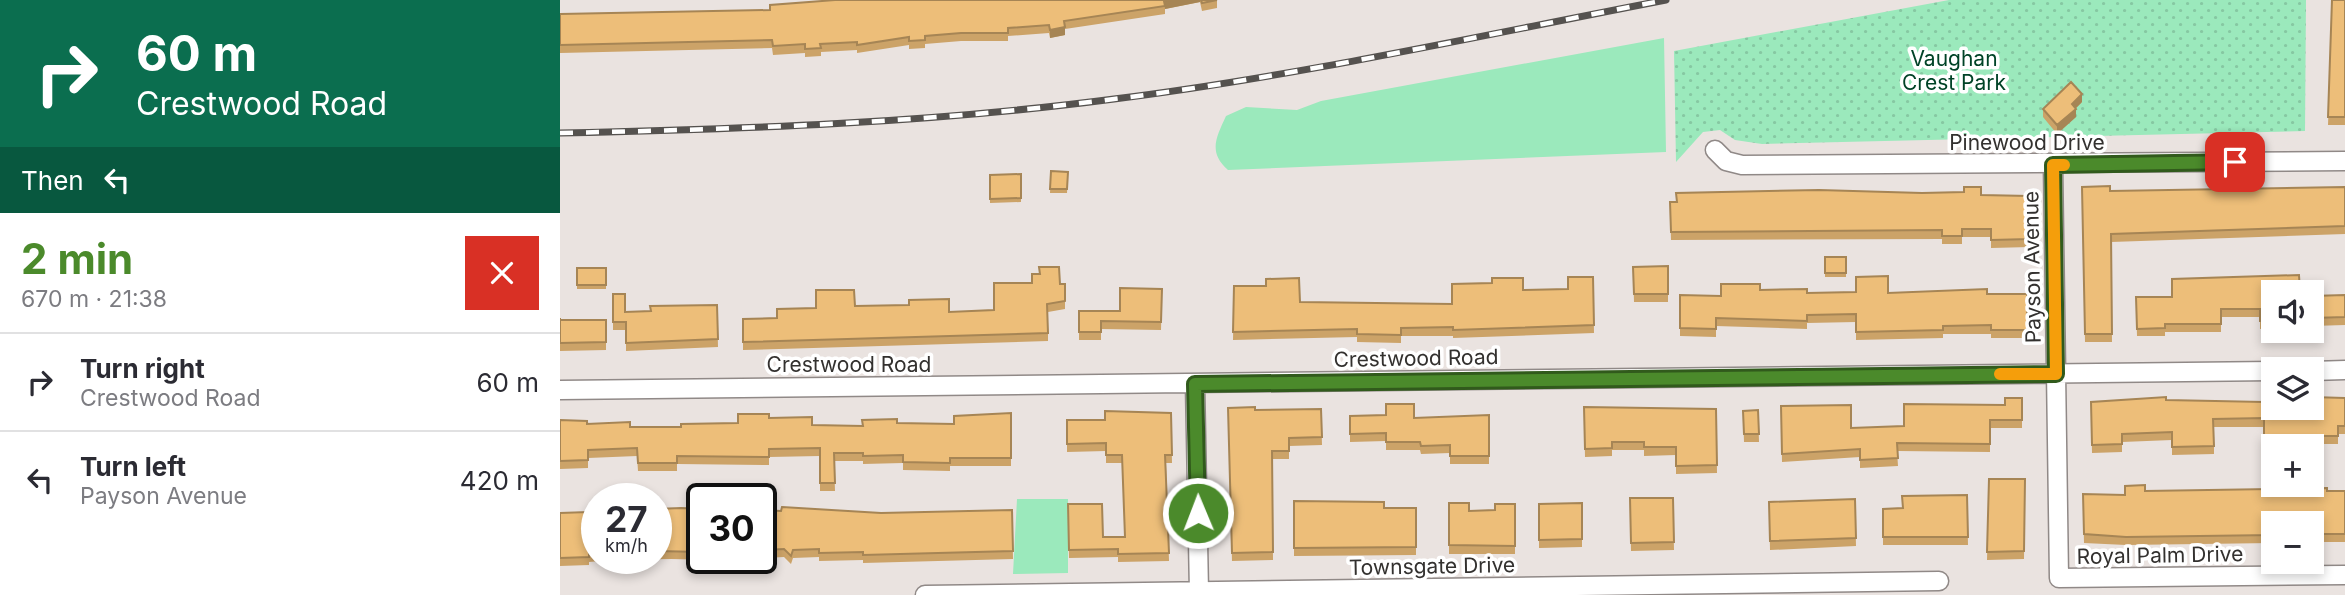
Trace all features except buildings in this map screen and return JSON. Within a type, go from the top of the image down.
[{"type":"street","name":"Pinewood Drive","points":[[1715,150],[1726,161],[1742,165],[2345,161]]},
{"type":"street","name":"Payson Avenue","points":[[2053,165],[2059,578]]},
{"type":"street","points":[[2324,371],[2345,370]]},
{"type":"street","name":"Crestwood Road","points":[[560,390],[2261,371]]},
{"type":"street","points":[[1195,384],[1199,592]]},
{"type":"street","name":"Royal Palm Drive","points":[[2059,578],[2345,575]]},
{"type":"street","name":"Townsgate Drive","points":[[925,595],[1744,589],[1939,581]]},
{"type":"green space","name":"Vaughan Crest Park","points":[[1949,0],[2306,0],[2305,131],[1762,144],[1735,140],[1720,130],[1703,132],[1676,162],[1674,51]]},
{"type":"green space","points":[[1664,38],[1666,152],[1228,170],[1216,151],[1217,138],[1226,116],[1246,107],[1297,110],[1321,101]]},
{"type":"green space","points":[[1017,499],[1068,499],[1068,573],[1013,574]]},
{"type":"railway","points":[[560,133],[768,127],[907,119],[1114,99],[1322,67],[1666,0]]},
{"type":"slow traffic","points":[[2000,374],[2056,374],[2053,165],[2064,165]]},
{"type":"route","points":[[1198,513],[1195,384],[2056,374],[2053,165],[2235,162]]}]
